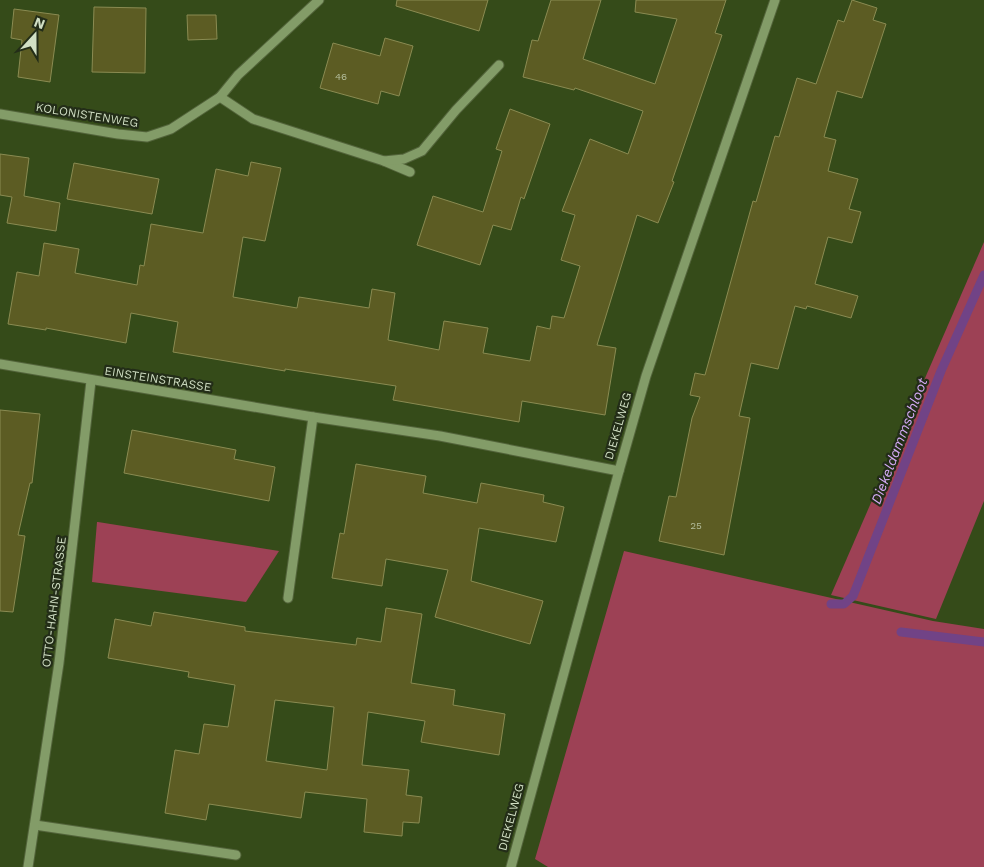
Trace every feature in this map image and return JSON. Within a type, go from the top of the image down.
[{"type":"street","name":"KOLONISTENWEG","points":[[0,114],[146,137],[171,129],[220,97],[238,75],[319,0]]},
{"type":"street","name":"DIEKELWEG","points":[[511,867],[646,376],[775,0]]},
{"type":"street","points":[[384,161],[404,159],[422,151],[456,110],[499,65]]},
{"type":"street","points":[[220,97],[254,120],[384,161],[410,172]]},
{"type":"street","name":"EINSTEINSTRASSE","points":[[0,364],[313,417],[440,436],[619,471]]},
{"type":"street","name":"OTTO-HAHN-STRASSE","points":[[28,867],[59,663],[91,380]]},
{"type":"street","points":[[288,598],[313,417]]},
{"type":"street","points":[[35,825],[236,855]]},
{"type":"shaded area","points":[[984,242],[984,501],[936,619],[831,595]]},
{"type":"shaded area","points":[[97,522],[279,551],[246,602],[92,582]]},
{"type":"shaded area","points":[[624,551],[933,621],[984,629],[984,867],[548,867],[535,859]]},
{"type":"building","points":[[397,0],[488,0],[479,31],[396,6]]},
{"type":"building","points":[[551,0],[601,0],[583,59],[655,84],[677,19],[635,12],[636,0],[726,0],[715,33],[722,35],[672,181],[674,182],[658,223],[637,215],[597,345],[616,348],[605,415],[522,401],[519,422],[393,400],[396,386],[285,369],[285,371],[173,352],[178,322],[131,313],[126,343],[46,328],[46,330],[8,324],[17,272],[39,276],[44,243],[79,249],[75,273],[137,285],[140,265],[144,266],[151,224],[203,233],[216,169],[248,176],[251,162],[281,168],[265,241],[243,237],[233,297],[297,308],[299,297],[369,308],[372,289],[395,293],[388,340],[439,350],[444,321],[488,328],[483,353],[530,361],[537,326],[550,329],[552,316],[564,318],[580,266],[561,260],[575,215],[562,211],[590,139],[628,154],[643,111],[575,88],[574,90],[523,77],[532,40],[538,41]]},
{"type":"building","points":[[852,0],[877,8],[873,20],[886,24],[862,98],[837,91],[824,137],[836,140],[828,171],[858,179],[849,209],[861,212],[852,243],[828,237],[815,284],[858,296],[851,318],[807,306],[806,309],[795,306],[778,369],[751,363],[739,416],[750,418],[724,555],[659,541],[669,496],[676,497],[692,418],[700,397],[690,395],[695,373],[705,375],[753,201],[756,202],[775,136],[779,137],[797,78],[816,84],[838,20],[844,22]]},
{"type":"building","points":[[94,7],[146,8],[145,73],[92,72]]},
{"type":"building","points":[[14,9],[59,15],[50,82],[18,77],[22,40],[11,38]]},
{"type":"building","points":[[187,15],[216,15],[217,39],[188,40]]},
{"type":"building","points":[[385,38],[413,46],[399,96],[381,91],[378,104],[320,88],[333,43],[380,56]]},
{"type":"building","points":[[510,109],[550,124],[524,199],[521,197],[511,230],[493,225],[480,265],[417,245],[433,196],[483,212],[502,151],[496,149]]},
{"type":"building","points":[[0,154],[29,158],[24,196],[60,203],[56,231],[7,223],[12,197],[0,195]]},
{"type":"building","points":[[74,163],[159,179],[152,214],[67,199]]},
{"type":"building","points":[[0,410],[40,414],[32,483],[30,483],[18,535],[25,536],[13,612],[0,611]]},
{"type":"building","points":[[132,430],[236,450],[234,459],[275,467],[269,501],[124,473]]},
{"type":"building","points":[[356,464],[426,476],[423,493],[477,503],[481,483],[544,495],[543,502],[564,507],[556,542],[479,528],[471,581],[543,601],[530,644],[435,617],[448,570],[386,559],[382,586],[332,578],[340,533],[344,534]]},
{"type":"building","points":[[386,608],[422,614],[411,683],[455,690],[453,705],[505,714],[499,755],[421,742],[425,721],[368,712],[362,765],[409,770],[406,795],[422,797],[419,823],[403,822],[402,836],[364,832],[367,799],[305,792],[301,818],[209,804],[206,820],[165,813],[175,750],[199,754],[204,724],[228,727],[235,685],[188,677],[189,672],[108,658],[115,619],[151,626],[154,612],[245,627],[245,631],[356,645],[357,638],[381,642]],"holes":[[[275,700],[334,707],[327,770],[266,761]]]},
{"type":"waterway","name":"Diekeldammschloot","points":[[831,604],[844,604],[853,596],[941,371],[984,275]]},
{"type":"waterway","name":"Diekeldammschloot","points":[[901,632],[984,642]]}]
